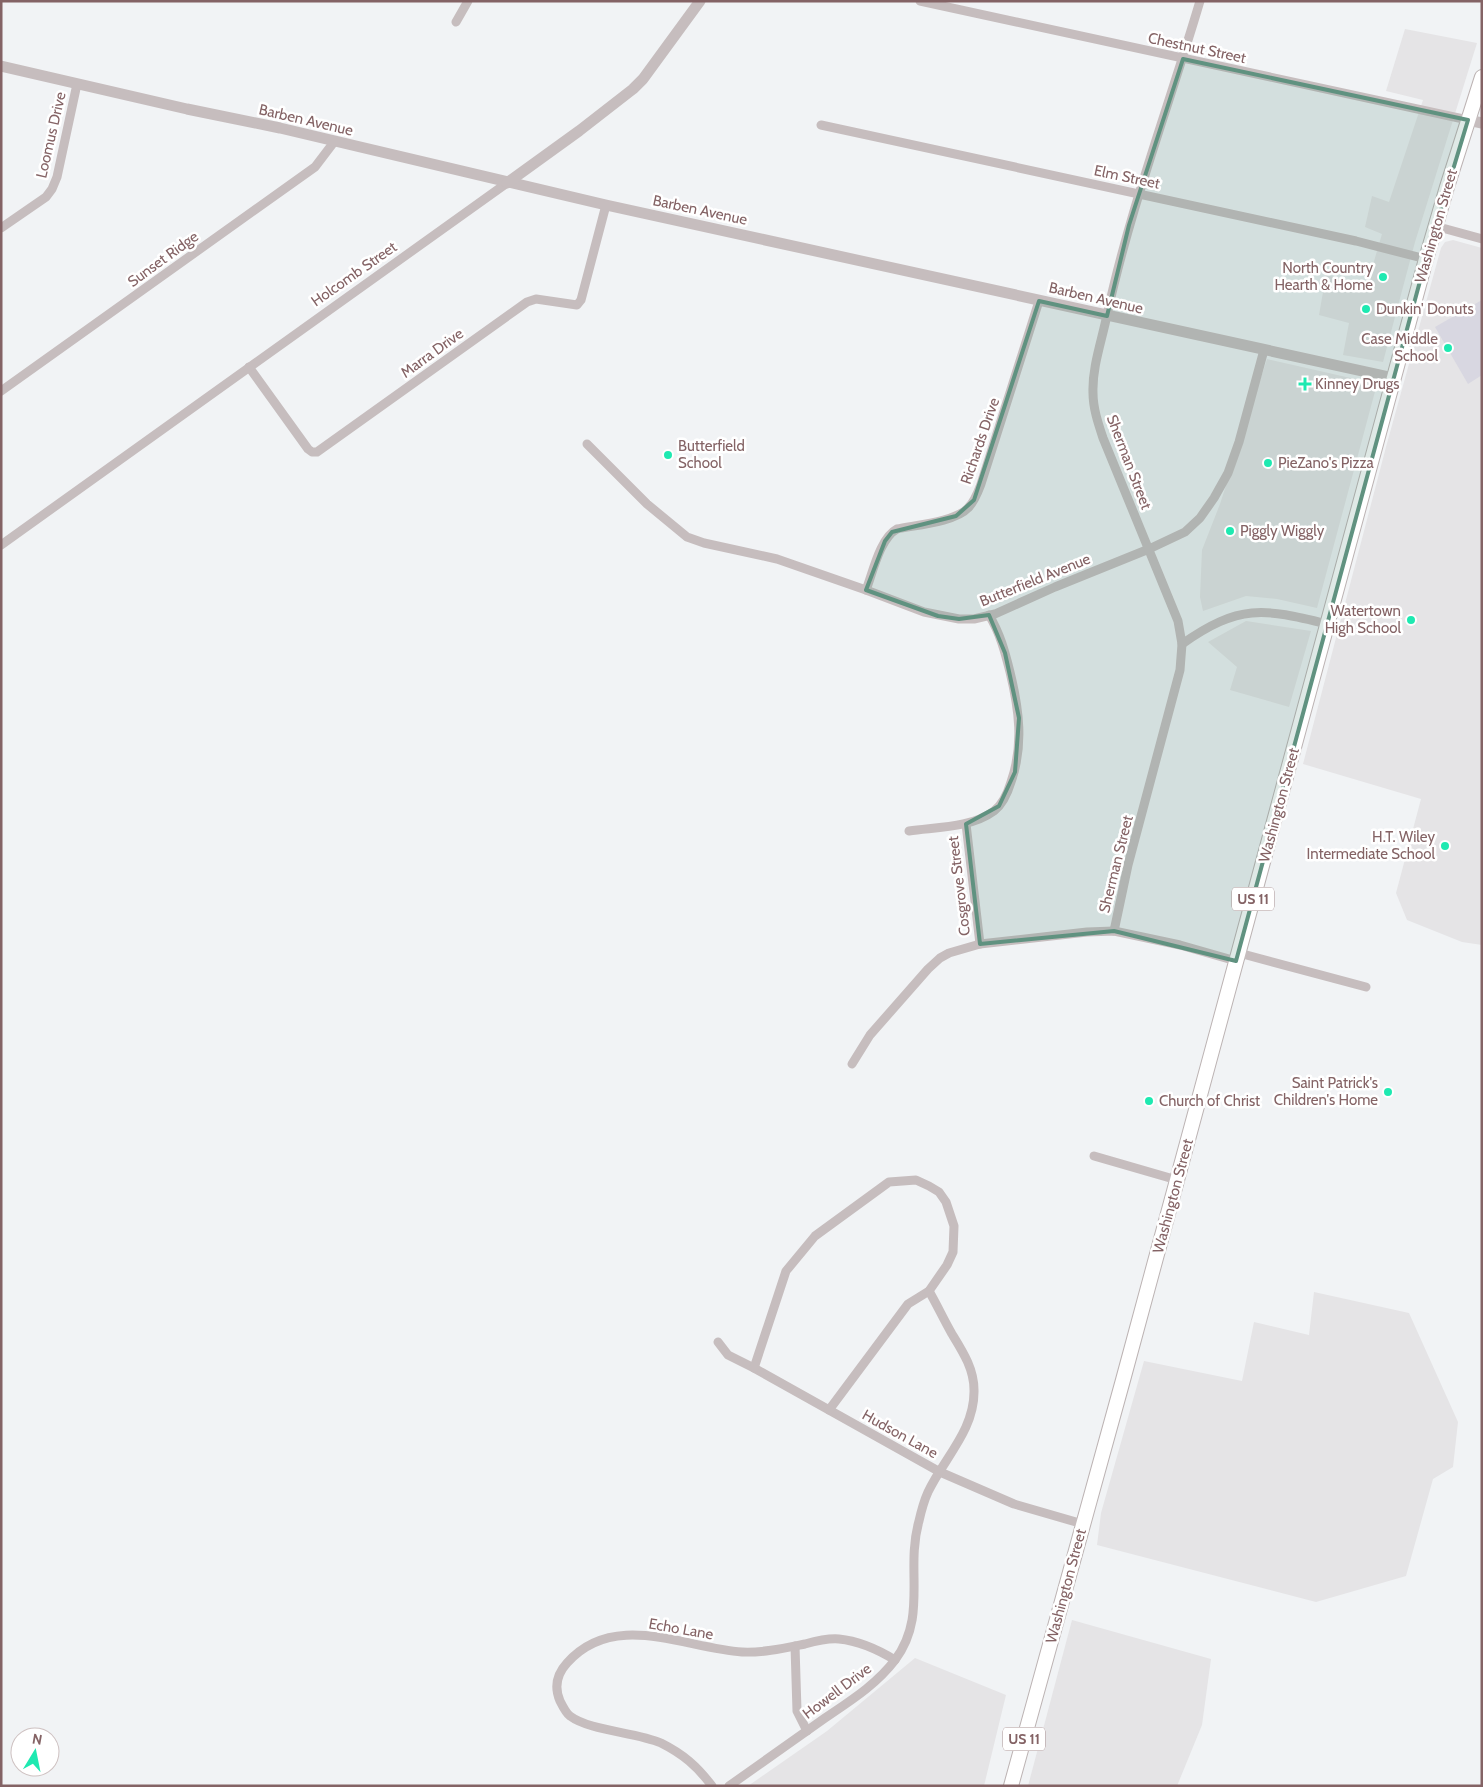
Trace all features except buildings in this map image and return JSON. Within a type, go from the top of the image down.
[{"type":"main road","name":"Washington Street","points":[[1011,1786],[1238,957],[1426,259],[1436,226],[1475,122],[1482,77]]},
{"type":"street","points":[[456,22],[468,1]]},
{"type":"street","name":"Holcomb Street","points":[[1,545],[507,183],[634,89],[700,1]]},
{"type":"street","name":"Chestnut Street","points":[[920,1],[1475,122]]},
{"type":"street","name":"Sherman Street","points":[[1114,931],[1128,866],[1180,670],[1182,644],[1178,621],[1150,549],[1102,438],[1095,412],[1093,377],[1116,272],[1200,1]]},
{"type":"street","name":"Barben Avenue","points":[[1,66],[280,128],[606,206],[1394,378]]},
{"type":"street","name":"Loomus Drive","points":[[1,228],[46,196],[52,189],[77,84]]},
{"type":"street","name":"Elm Street","points":[[821,125],[1356,241],[1426,259]]},
{"type":"street","name":"Sunset Ridge","points":[[1,391],[315,167],[334,142]]},
{"type":"street","name":"Marra Drive","points":[[249,367],[308,449],[312,452],[317,452],[527,302],[536,299],[577,305],[581,300],[606,206]]},
{"type":"street","points":[[1436,226],[1482,239]]},
{"type":"street","name":"Richards Drive","points":[[866,590],[885,541],[892,532],[897,529],[956,516],[967,510],[974,500],[981,484],[1039,301]]},
{"type":"street","name":"Butterfield Avenue","points":[[587,444],[647,504],[688,537],[704,543],[777,559],[938,616],[959,620],[974,619],[989,615],[1150,549],[1185,532],[1200,518],[1228,473],[1239,442],[1264,350]]},
{"type":"street","points":[[1182,644],[1225,618],[1248,612],[1269,612],[1327,624]]},
{"type":"street","name":"Cosgrove Street","points":[[980,944],[966,824],[978,820],[999,806],[1008,793],[1019,747],[1017,702],[1005,653],[996,627],[989,615]]},
{"type":"street","points":[[909,831],[966,824]]},
{"type":"street","points":[[852,1064],[870,1035],[928,969],[940,958],[980,944],[1087,932],[1114,931],[1238,957],[1366,987]]},
{"type":"street","points":[[1094,1156],[1177,1180]]},
{"type":"street","points":[[754,1368],[786,1271],[815,1236],[889,1182],[916,1180],[929,1186],[939,1192],[950,1212],[954,1226],[953,1252],[947,1265],[929,1291],[908,1304],[829,1410]]},
{"type":"street","name":"Howell Drive","points":[[729,1786],[872,1685],[895,1660],[912,1625],[915,1607],[913,1561],[915,1535],[928,1492],[967,1425],[974,1390],[966,1356],[929,1291]]},
{"type":"street","name":"Hudson Lane","points":[[718,1342],[728,1355],[940,1472],[1014,1504],[1083,1524]]},
{"type":"street","name":"Echo Lane","points":[[712,1786],[702,1772],[684,1756],[659,1743],[589,1724],[570,1716],[560,1701],[556,1684],[562,1668],[575,1653],[591,1644],[630,1634],[657,1636],[719,1650],[743,1652],[761,1652],[821,1640],[838,1639],[874,1647],[895,1660]]},
{"type":"street","points":[[795,1646],[797,1711],[808,1731]]},
{"type":"highlighted area","points":[[1183,59],[1468,120],[1426,259],[1236,961],[1114,931],[980,944],[966,824],[999,806],[1015,772],[1019,718],[1005,653],[989,615],[959,619],[938,616],[866,590],[885,541],[892,532],[956,516],[974,500],[1039,301],[1107,316],[1129,225]]},
{"type":"shaded area","points":[[1405,29],[1477,43],[1415,242],[1383,362],[1343,355],[1349,323],[1319,315],[1326,275],[1367,285],[1382,234],[1365,227],[1372,196],[1389,202],[1423,100],[1386,91]]},
{"type":"shaded area","name":"Watertown High School","points":[[1453,240],[1482,248],[1482,945],[1462,942],[1407,920],[1396,893],[1421,799],[1303,764],[1386,447],[1441,248],[1445,242]]},
{"type":"shaded area","points":[[1482,300],[1482,375],[1468,384],[1435,327]]},
{"type":"shaded area","points":[[1267,359],[1377,384],[1317,608],[1277,599],[1246,596],[1203,611],[1200,597],[1202,550],[1220,504]]},
{"type":"shaded area","points":[[1246,621],[1311,631],[1289,707],[1230,690],[1237,667],[1208,642]]},
{"type":"shaded area","points":[[1314,1292],[1409,1313],[1458,1422],[1453,1467],[1433,1479],[1406,1576],[1316,1602],[1097,1545],[1101,1513],[1144,1361],[1242,1381],[1254,1322],[1309,1335]]},
{"type":"shaded area","points":[[1072,1620],[1211,1659],[1202,1725],[1177,1786],[1028,1786]]},
{"type":"shaded area","points":[[915,1658],[1006,1695],[984,1786],[748,1786],[827,1731]]},
{"type":"place","name":"North Country Hearth & Home","points":[[1383,277]]},
{"type":"place","name":"Dunkin' Donuts","points":[[1366,309]]},
{"type":"place","name":"Case Middle School","points":[[1448,348]]},
{"type":"place","name":"Kinney Drugs","points":[[1305,384]]},
{"type":"place","name":"Butterfield School","points":[[668,455]]},
{"type":"place","name":"PieZano's Pizza","points":[[1268,463]]},
{"type":"place","name":"Piggly Wiggly","points":[[1230,531]]},
{"type":"place","name":"Watertown High School","points":[[1411,620]]},
{"type":"place","name":"H.T. Wiley Intermediate School","points":[[1445,846]]},
{"type":"place","name":"Saint Patrick's Children's Home","points":[[1388,1092]]},
{"type":"place","name":"Church of Christ","points":[[1149,1101]]}]
